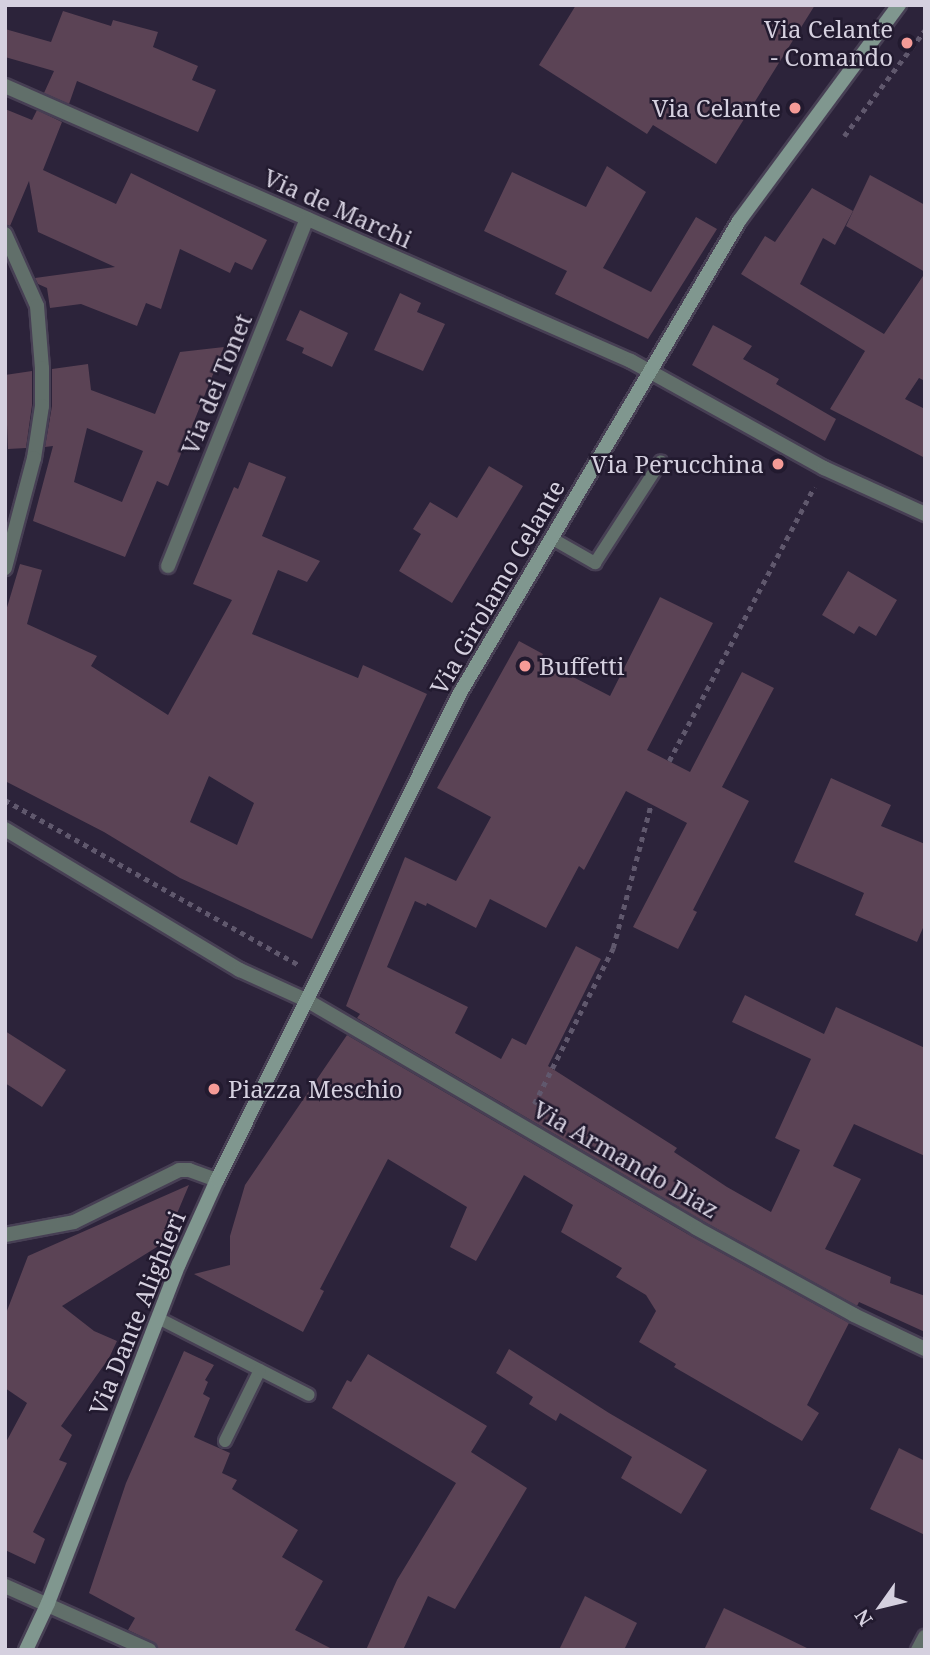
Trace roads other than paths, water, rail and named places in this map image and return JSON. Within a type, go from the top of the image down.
[{"type":"main road","name":"Via Girolamo Celante","points":[[307,1001],[379,849],[460,693],[739,221],[899,5]]},
{"type":"main road","name":"Via Dante Alighieri","points":[[26,1650],[48,1603],[158,1318],[217,1180],[307,1001]]},
{"type":"street","name":"Via de Marchi","points":[[5,86],[631,361],[650,373]]},
{"type":"street","name":"Via dei Tonet","points":[[168,566],[307,219]]},
{"type":"street","points":[[5,234],[37,306],[43,368],[42,406],[34,458],[5,568]]},
{"type":"street","points":[[650,373],[824,468],[925,514]]},
{"type":"street","points":[[5,829],[240,970],[307,1001]]},
{"type":"street","name":"Via Armando Diaz","points":[[307,1001],[696,1228],[854,1315],[925,1349]]},
{"type":"street","points":[[5,1235],[74,1222],[179,1170],[189,1170],[217,1180]]},
{"type":"street","points":[[5,1586],[149,1650]]},
{"type":"street","points":[[918,1650],[925,1637]]},
{"type":"lane","points":[[551,538],[595,563],[661,461]]},
{"type":"lane","points":[[158,1318],[309,1395]]},
{"type":"lane","points":[[225,1441],[260,1370]]},
{"type":"place","name":"Via Celante - Comando","points":[[907,43]]},
{"type":"place","name":"Via Celante","points":[[795,108]]},
{"type":"place","name":"Via Perucchina","points":[[778,464]]},
{"type":"place","name":"Buffetti","points":[[525,666]]},
{"type":"place","name":"Piazza Meschio","points":[[214,1089]]}]
